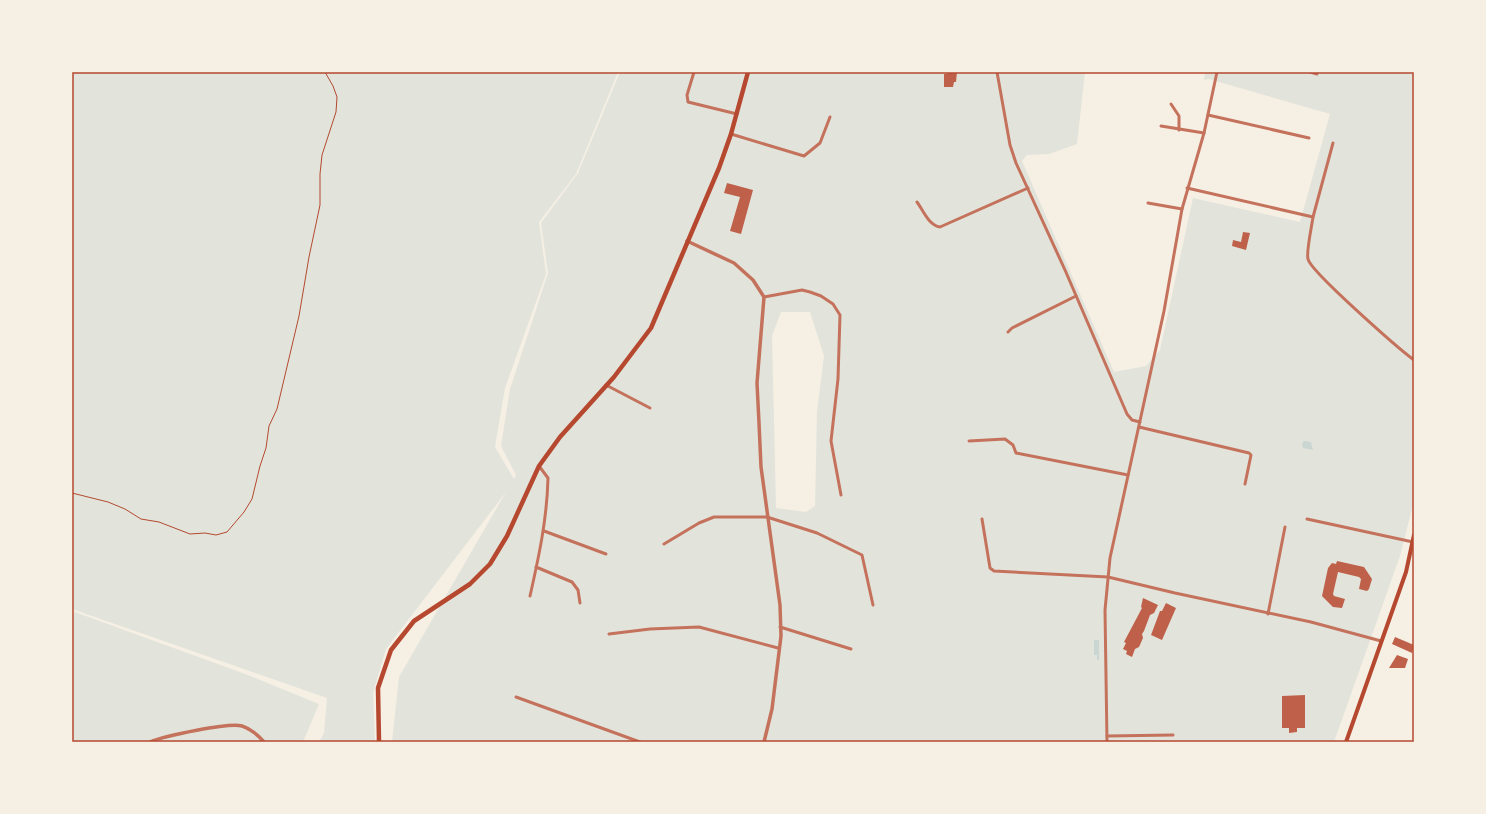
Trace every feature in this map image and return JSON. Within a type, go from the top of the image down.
[{"type":"main road","points":[[379,742],[378,688],[391,650],[414,621],[470,584],[490,564],[508,536],[539,466],[560,437],[606,385],[641,343],[651,328],[719,168],[731,134],[748,72]]},
{"type":"main road","points":[[1346,742],[1380,641],[1406,572],[1414,535]]},
{"type":"street","points":[[694,72],[687,95],[688,102],[737,114]]},
{"type":"street","points":[[997,72],[1010,145],[1127,414],[1132,420],[1140,422]]},
{"type":"street","points":[[1107,742],[1105,610],[1110,558],[1164,311],[1182,209],[1204,133],[1217,72]]},
{"type":"street","points":[[1310,72],[1317,74]]},
{"type":"street","points":[[1171,104],[1179,116],[1179,130]]},
{"type":"street","points":[[1208,115],[1309,138]]},
{"type":"street","points":[[731,134],[804,156],[820,143],[830,117]]},
{"type":"street","points":[[1161,126],[1204,133]]},
{"type":"street","points":[[1333,144],[1313,217],[1308,255],[1309,264],[1340,295],[1414,360]]},
{"type":"street","points":[[917,202],[932,223],[935,226],[940,227],[1028,188]]},
{"type":"street","points":[[1187,188],[1313,217]]},
{"type":"street","points":[[1148,204],[1182,209]]},
{"type":"street","points":[[687,241],[734,263],[753,280],[764,297],[757,383],[761,468],[780,605],[780,627],[772,709],[764,742]]},
{"type":"street","points":[[764,297],[802,290],[821,296],[833,304],[840,315],[838,379],[831,440],[841,495]]},
{"type":"street","points":[[1008,332],[1012,328],[1076,296]]},
{"type":"street","points":[[606,385],[650,408]]},
{"type":"street","points":[[1139,427],[1249,453],[1251,455],[1245,484]]},
{"type":"street","points":[[969,441],[1005,438],[1013,445],[1016,453],[1128,475]]},
{"type":"street","points":[[530,596],[544,531],[548,478],[539,466]]},
{"type":"street","points":[[664,544],[699,523],[714,517],[767,517],[818,533],[862,555],[873,605]]},
{"type":"street","points":[[982,519],[990,568],[994,571],[1108,577],[1268,614],[1311,622],[1380,641]]},
{"type":"street","points":[[1307,520],[1413,542]]},
{"type":"street","points":[[1268,614],[1285,527]]},
{"type":"street","points":[[544,531],[606,554]]},
{"type":"street","points":[[536,567],[572,582],[578,590],[580,603]]},
{"type":"street","points":[[609,634],[650,629],[699,627],[778,648]]},
{"type":"street","points":[[780,627],[851,649]]},
{"type":"street","points":[[516,697],[640,742]]},
{"type":"street","points":[[150,742],[189,731],[240,725],[254,732],[264,742]]},
{"type":"street","points":[[1107,736],[1173,735]]},
{"type":"path","points":[[72,494],[108,502],[125,509],[140,519],[159,522],[190,534],[206,533],[216,535],[227,532],[244,512],[252,499],[266,448],[269,426],[277,409],[299,316],[309,256],[320,205],[320,174],[322,156],[336,112],[336,97],[333,86],[325,72]]},
{"type":"shaded area","points":[[72,72],[618,72],[576,174],[539,222],[546,274],[505,388],[495,447],[514,479],[516,475],[501,446],[510,389],[548,273],[541,223],[578,173],[620,72],[1085,72],[1077,144],[1049,154],[1027,155],[1022,161],[1114,372],[1146,366],[1160,350],[1193,198],[1300,222],[1330,114],[1209,79],[1204,80],[1205,72],[1414,72],[1414,501],[1400,556],[1334,742],[392,742],[399,677],[506,492],[386,649],[373,693],[375,742],[319,742],[324,733],[327,698],[72,609]],"holes":[[[781,312],[810,312],[824,356],[817,412],[815,506],[806,512],[776,508],[772,336]]]},
{"type":"shaded area","points":[[1304,441],[1311,442],[1313,450],[1303,448],[1302,444]]},
{"type":"shaded area","points":[[72,611],[248,675],[319,704],[303,742],[72,742]]},
{"type":"shaded area","points":[[1094,640],[1099,640],[1099,660],[1097,660],[1097,655],[1094,655]]},
{"type":"building","points":[[947,72],[957,72],[956,82],[954,82],[953,87],[944,87],[944,74],[947,74]]},
{"type":"building","points":[[727,183],[753,190],[741,234],[730,231],[740,197],[724,193]]},
{"type":"building","points":[[1243,232],[1250,233],[1246,250],[1232,246],[1233,240],[1241,242]]},
{"type":"building","points":[[1337,561],[1364,567],[1372,579],[1367,591],[1359,589],[1361,579],[1359,577],[1338,572],[1333,594],[1334,596],[1345,599],[1342,608],[1333,607],[1322,596],[1328,568],[1332,563],[1336,564]]},
{"type":"building","points":[[1143,598],[1158,605],[1154,613],[1150,615],[1142,634],[1143,638],[1139,647],[1135,649],[1132,657],[1126,654],[1127,651],[1123,649],[1126,643],[1124,642],[1142,608]]},
{"type":"building","points":[[1166,603],[1176,608],[1162,640],[1151,635],[1160,611],[1162,611]]},
{"type":"building","points":[[1395,637],[1414,645],[1412,653],[1392,644]]},
{"type":"building","points":[[1397,655],[1408,659],[1405,668],[1389,668]]},
{"type":"building","points":[[1305,695],[1305,728],[1297,728],[1297,732],[1289,733],[1289,728],[1282,728],[1282,696]]}]
